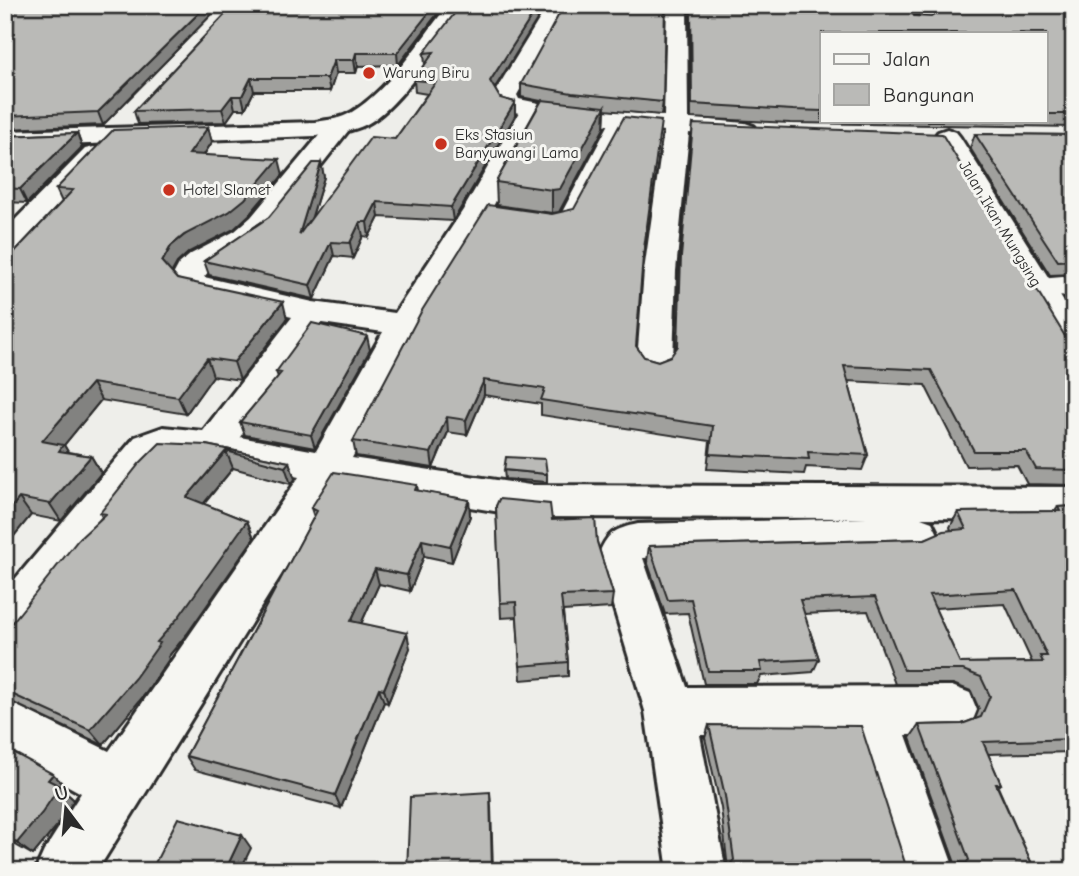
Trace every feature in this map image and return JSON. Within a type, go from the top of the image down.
[{"type":"street","points":[[5,139],[122,124],[302,130],[340,126],[370,111],[458,5]]},
{"type":"street","points":[[558,5],[505,95],[511,104],[533,110],[676,127],[770,133]]},
{"type":"street","points":[[655,361],[660,271],[676,127],[677,5]]},
{"type":"street","points":[[64,871],[118,784],[327,468],[404,325],[483,211],[533,110]]},
{"type":"street","points":[[5,247],[122,124]]},
{"type":"street","points":[[340,126],[253,231],[202,261],[188,275],[189,282],[195,286],[313,312],[404,325]]},
{"type":"street","name":"Jalan Ikan Mungsing","points":[[947,137],[1074,346]]},
{"type":"street","points":[[1038,287],[1074,286]]},
{"type":"street","points":[[213,446],[313,312]]},
{"type":"street","points":[[5,625],[149,447],[163,440],[544,501],[1074,503]]},
{"type":"street","points":[[697,871],[670,711],[620,556],[622,548],[628,543],[917,534]]},
{"type":"street","points":[[670,711],[952,710]]},
{"type":"street","points":[[873,712],[926,871]]},
{"type":"street","points":[[5,724],[118,784]]},
{"type":"lane","points":[[527,218],[556,222],[567,218],[618,120]]},
{"type":"building","points":[[12,5],[207,5],[98,112],[5,116],[5,9]]},
{"type":"building","points":[[234,5],[435,5],[397,53],[356,53],[354,60],[334,60],[327,78],[251,78],[242,96],[232,96],[222,109],[134,111]]},
{"type":"building","points":[[461,5],[539,5],[490,81],[500,98],[515,102],[451,207],[377,202],[367,222],[360,222],[350,243],[331,242],[310,285],[204,261],[269,217],[313,163],[321,163],[299,235],[371,137],[395,139],[436,82],[414,80],[434,52],[424,53]]},
{"type":"building","points":[[564,5],[665,5],[663,102],[572,93],[521,84]]},
{"type":"building","points":[[691,5],[916,5],[911,10],[914,16],[931,17],[946,8],[945,5],[1074,5],[1074,114],[1048,114],[1048,32],[820,32],[820,111],[692,104]]},
{"type":"building","points":[[542,100],[605,107],[560,189],[496,182]]},
{"type":"building","points":[[624,117],[661,121],[643,256],[636,346],[644,357],[658,361],[671,356],[678,346],[681,257],[693,124],[942,134],[1068,341],[1074,342],[1074,470],[1036,469],[1026,451],[974,451],[931,370],[844,366],[868,455],[808,452],[809,459],[710,454],[713,426],[541,400],[545,389],[484,380],[466,420],[447,417],[431,453],[353,441],[421,312],[488,205],[552,214],[574,209]]},
{"type":"building","points":[[208,127],[189,154],[279,159],[245,199],[229,212],[184,235],[171,246],[162,262],[177,279],[283,302],[234,362],[207,358],[178,397],[92,383],[42,441],[63,445],[59,451],[91,456],[50,504],[19,498],[5,515],[5,273],[8,270],[5,270],[5,262],[73,190],[56,189],[113,130]]},
{"type":"building","points":[[77,133],[20,189],[5,188],[5,136]]},
{"type":"building","points":[[975,134],[1074,135],[1074,260],[1058,261]]},
{"type":"building","points":[[312,323],[367,336],[311,435],[240,422],[281,373],[276,372]]},
{"type":"building","points":[[160,443],[206,445],[289,462],[285,467],[226,451],[187,497],[247,521],[178,618],[157,642],[160,643],[135,678],[90,730],[5,691],[5,626],[11,624],[78,540],[106,514],[100,513],[139,464]]},
{"type":"building","points":[[506,457],[545,459],[547,474],[504,470]]},
{"type":"building","points":[[334,472],[417,485],[415,490],[469,500],[450,546],[422,540],[407,575],[375,569],[351,621],[407,633],[384,689],[379,688],[335,795],[186,756],[317,511],[311,508]]},
{"type":"building","points":[[499,499],[550,504],[552,520],[595,518],[597,542],[613,594],[561,596],[568,662],[520,666],[516,602],[500,603],[496,506]]},
{"type":"building","points":[[1074,506],[1074,739],[983,742],[1001,784],[996,784],[1032,864],[1020,865],[1023,871],[733,871],[731,863],[734,860],[725,796],[709,725],[861,726],[905,863],[966,863],[969,860],[919,725],[962,724],[981,717],[990,696],[981,677],[963,670],[904,670],[875,597],[800,600],[819,659],[760,662],[762,671],[708,671],[691,599],[668,600],[649,546],[925,539],[943,531],[966,529],[958,512],[1060,511],[1058,507]],"holes":[[[1016,590],[1047,656],[1040,656],[1043,662],[960,663],[929,595]]]},
{"type":"building","points":[[5,748],[53,774],[48,780],[60,786],[17,843],[5,836]]},
{"type":"building","points":[[490,792],[492,871],[407,871],[410,797]]},
{"type":"building","points":[[178,818],[242,835],[225,871],[151,871]]},
{"type":"place","name":"Warung Biru","points":[[369,73]]},
{"type":"place","name":"Eks Stasiun Banyuwangi Lama","points":[[441,144]]},
{"type":"place","name":"Hotel Slamet","points":[[169,190]]}]
